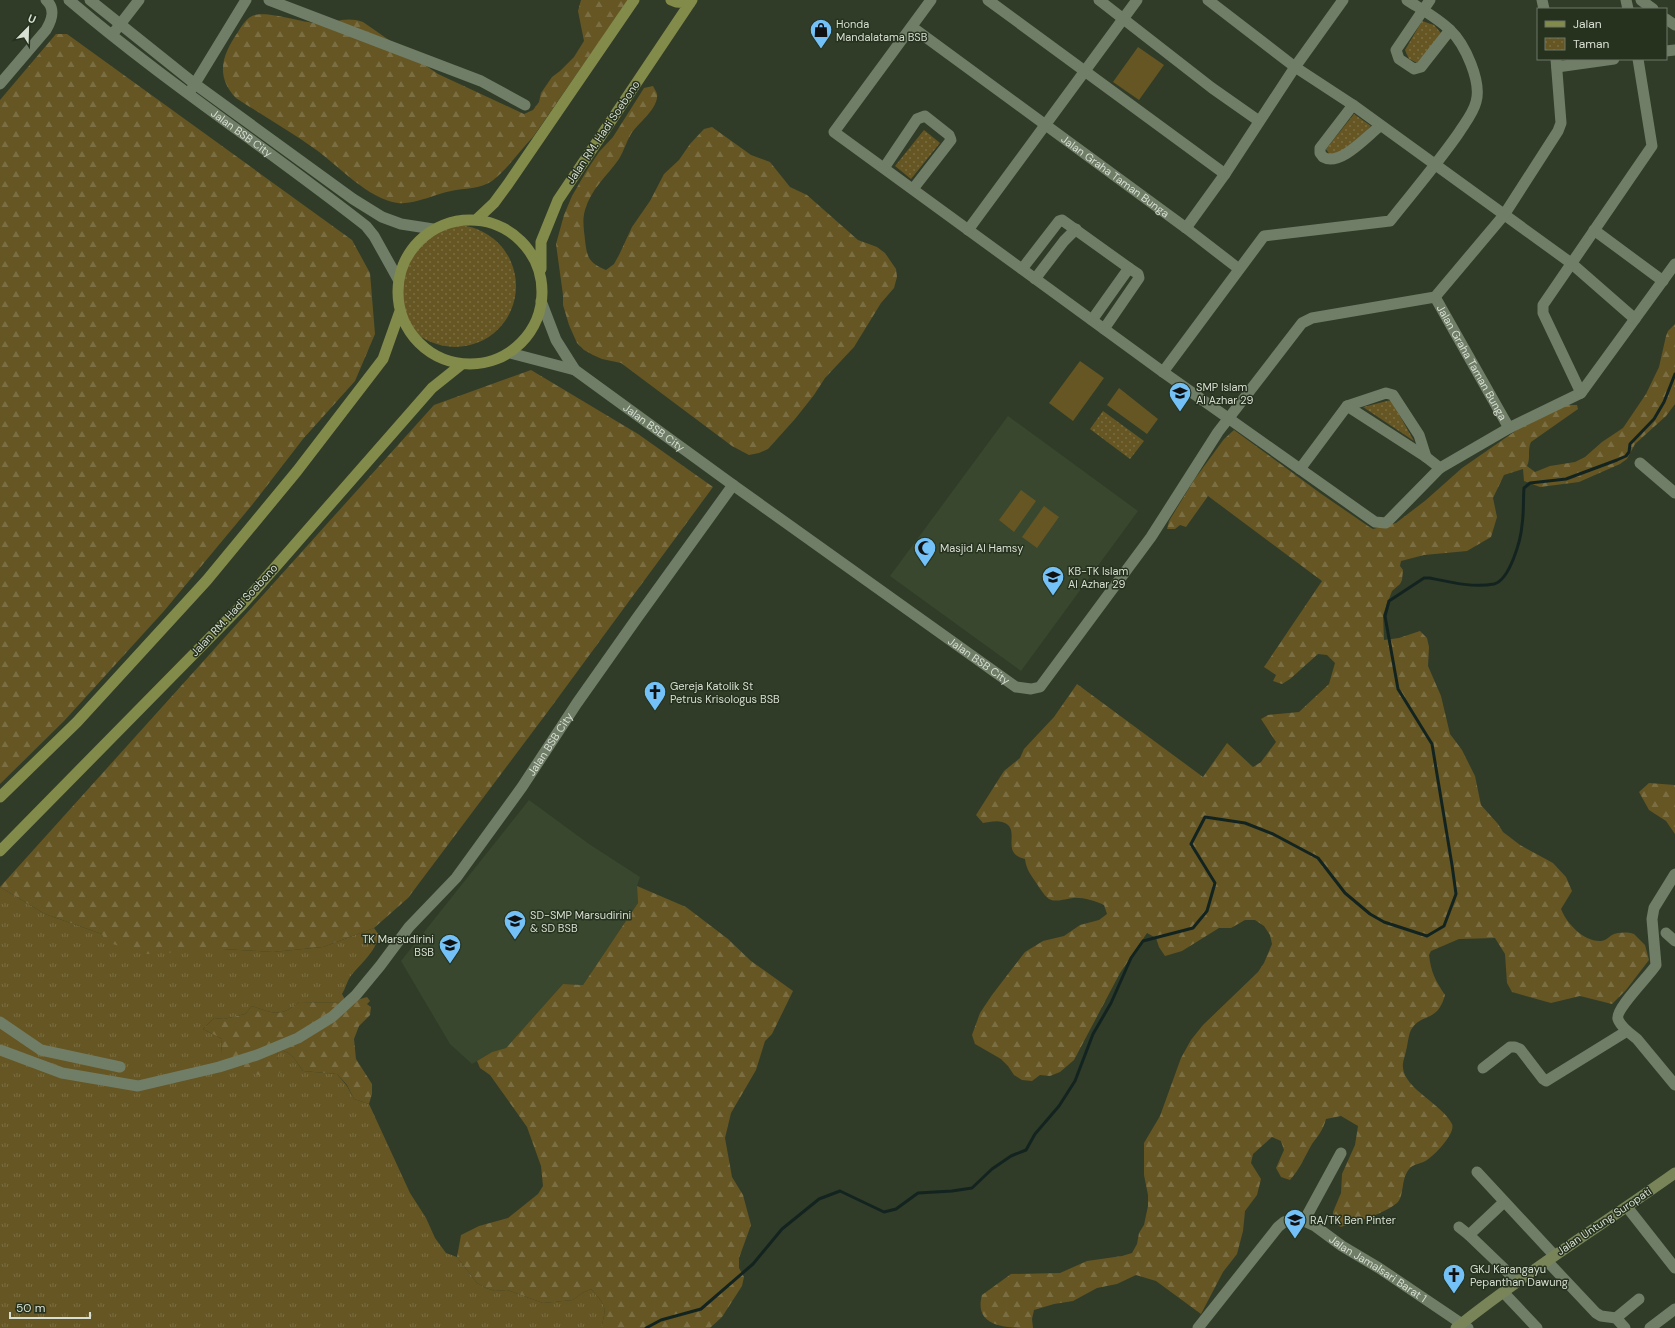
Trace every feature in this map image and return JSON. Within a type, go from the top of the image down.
[{"type":"main road","points":[[476,220],[494,202],[512,178],[634,0]]},
{"type":"main road","points":[[671,0],[676,2],[690,1]]},
{"type":"main road","name":"Jalan RM. Hadi Soebono","points":[[541,273],[532,253],[517,236],[498,225],[476,220],[453,221],[433,229],[416,243],[407,255],[398,279],[397,296],[400,311],[408,331],[423,347],[441,358],[462,364],[483,363],[510,353],[531,332],[540,314],[541,301],[541,273],[541,242],[558,200],[690,1]]},
{"type":"main road","name":"Jalan RM. Hadi Soebono","points":[[0,797],[77,722],[207,580],[287,483],[383,358],[400,311]]},
{"type":"main road","name":"Jalan RM. Hadi Soebono","points":[[0,851],[242,605],[432,388],[462,364]]},
{"type":"main road","name":"Jalan Untung Suropati","points":[[1462,1327],[1550,1258],[1674,1177]]},
{"type":"street","points":[[0,84],[46,30],[51,21],[52,9],[50,3],[46,0]]},
{"type":"street","name":"Jalan BSB City","points":[[69,0],[111,36],[192,89],[353,199],[382,217],[400,224],[433,229]]},
{"type":"street","name":"Jalan BSB City","points":[[90,0],[192,89],[366,226],[374,236],[398,279]]},
{"type":"street","points":[[111,36],[139,0]]},
{"type":"street","points":[[192,89],[246,0]]},
{"type":"street","points":[[269,0],[474,78],[525,105]]},
{"type":"street","name":"Jalan Graha Taman Bunga","points":[[931,0],[834,132],[1163,372],[1370,519],[1380,523],[1386,523],[1440,468],[1509,428],[1581,393],[1675,264]]},
{"type":"street","points":[[988,0],[1225,174]]},
{"type":"street","points":[[1099,0],[1212,88],[1259,121]]},
{"type":"street","points":[[968,230],[1137,0]]},
{"type":"street","points":[[1208,0],[1295,67],[1353,105],[1571,264],[1635,319]]},
{"type":"street","points":[[1186,228],[1225,174],[1295,67],[1344,0]]},
{"type":"street","points":[[1163,372],[1266,235],[1388,222],[1435,166],[1469,117],[1476,103],[1478,91],[1476,80],[1465,52],[1450,30],[1407,0]]},
{"type":"street","points":[[1430,0],[1396,50],[1399,59],[1414,69],[1421,67],[1450,30]]},
{"type":"street","points":[[1641,0],[1652,8]]},
{"type":"street","points":[[1667,19],[1675,25]]},
{"type":"street","name":"Jalan Graha Taman Bunga","points":[[912,27],[1186,228],[1239,269]]},
{"type":"street","name":"Jalan Graha Taman Bunga","points":[[1229,419],[1302,323],[1307,320],[1435,297],[1504,215],[1558,131],[1561,123],[1556,63],[1600,60]]},
{"type":"street","points":[[1581,393],[1543,310],[1543,305],[1652,146],[1638,60]]},
{"type":"street","points":[[1353,105],[1320,148],[1320,153],[1323,157],[1333,159],[1342,157],[1380,126]]},
{"type":"street","points":[[884,168],[917,119],[925,116],[949,135],[951,140],[913,189]]},
{"type":"street","points":[[1022,269],[1059,221],[1064,220],[1139,276],[1104,329]]},
{"type":"street","points":[[1035,278],[1064,241],[1076,229]]},
{"type":"street","points":[[1594,230],[1663,281]]},
{"type":"street","points":[[1092,320],[1129,268]]},
{"type":"street","name":"Jalan Graha Taman Bunga","points":[[1435,297],[1509,428]]},
{"type":"street","name":"Jalan BSB City","points":[[541,301],[556,340],[574,370]]},
{"type":"street","name":"Jalan BSB City","points":[[510,353],[574,370],[1016,687],[1031,689],[1040,687],[1146,543],[1216,435],[1229,419]]},
{"type":"street","points":[[1300,469],[1347,406],[1386,393],[1392,395],[1419,435],[1426,457]]},
{"type":"street","points":[[1347,406],[1426,457],[1440,468]]},
{"type":"street","points":[[1640,463],[1675,493]]},
{"type":"street","name":"Jalan BSB City","points":[[0,1050],[62,1073],[138,1086],[219,1067],[257,1056],[298,1038],[332,1017],[356,994],[380,966],[409,927],[456,878],[522,787],[577,704],[637,618],[733,485]]},
{"type":"street","points":[[1675,874],[1654,908],[1652,919],[1656,959],[1655,967],[1622,1007],[1618,1016],[1627,1031],[1637,1039],[1675,1085]]},
{"type":"street","points":[[1666,933],[1675,941]]},
{"type":"street","points":[[0,1022],[41,1050],[62,1073]]},
{"type":"street","points":[[1483,1068],[1510,1047],[1515,1047],[1520,1049],[1546,1081],[1627,1031]]},
{"type":"street","points":[[41,1050],[120,1067]]},
{"type":"street","points":[[1198,1328],[1278,1227],[1284,1222],[1304,1221],[1341,1153]]},
{"type":"street","points":[[1477,1172],[1504,1202],[1596,1313],[1601,1316],[1616,1318],[1626,1328]]},
{"type":"street","points":[[1469,1235],[1504,1202]]},
{"type":"street","points":[[1627,1207],[1675,1268]]},
{"type":"street","name":"Jalan Jamalsari Barat 1","points":[[1304,1221],[1315,1226],[1342,1246],[1379,1268],[1462,1327]]},
{"type":"street","points":[[1459,1228],[1469,1235],[1518,1282]]},
{"type":"street","points":[[1504,1293],[1536,1328]]},
{"type":"street","points":[[1616,1318],[1639,1299]]},
{"type":"street","points":[[1650,1328],[1675,1310]]},
{"type":"shaded area","points":[[1008,416],[1138,511],[1021,671],[890,576]]},
{"type":"shaded area","name":"SD-SMP Marsudirini & SD BSB","points":[[529,800],[589,844],[640,877],[637,886],[638,903],[583,985],[563,984],[506,1048],[492,1052],[472,1064],[450,1044],[401,961]]},
{"type":"green space","points":[[581,0],[628,0],[533,137],[503,171],[488,184],[451,191],[417,201],[398,203],[387,200],[365,189],[315,149],[236,98],[229,90],[223,74],[225,57],[232,41],[242,26],[252,16],[265,14],[315,23],[328,23],[350,19],[363,22],[438,74],[524,114],[533,110],[539,102],[541,93],[552,77],[574,57],[584,41],[578,11]]},
{"type":"green space","points":[[1422,21],[1434,25],[1441,33],[1420,64],[1409,59],[1405,50]]},
{"type":"green space","points":[[56,34],[67,34],[352,240],[370,273],[375,334],[355,381],[303,439],[252,505],[164,611],[64,721],[0,784],[0,100]]},
{"type":"green space","points":[[1138,47],[1164,65],[1139,100],[1113,82]]},
{"type":"green space","points":[[653,86],[657,94],[655,105],[631,134],[619,159],[595,189],[585,210],[585,240],[588,256],[592,262],[606,270],[614,264],[632,227],[650,201],[664,174],[679,160],[690,144],[704,129],[712,127],[751,155],[770,162],[790,187],[807,195],[858,240],[877,247],[885,253],[896,269],[897,277],[894,288],[881,303],[854,347],[825,378],[795,419],[768,449],[759,453],[749,455],[732,446],[621,363],[602,359],[584,350],[577,343],[569,325],[563,305],[556,244],[564,215],[572,196],[599,152],[613,137],[644,88]]},
{"type":"green space","points":[[1354,114],[1371,126],[1351,148],[1330,155],[1326,149]]},
{"type":"green space","points":[[924,130],[940,143],[911,179],[895,166]]},
{"type":"green space","points":[[455,225],[467,226],[478,230],[498,243],[511,263],[515,274],[515,298],[511,309],[498,329],[478,342],[467,346],[455,347],[443,346],[432,342],[412,329],[399,309],[395,298],[394,286],[395,274],[399,263],[412,243],[432,230],[443,226]]},
{"type":"green space","points":[[1675,324],[1675,404],[1666,416],[1635,444],[1627,459],[1620,464],[1579,482],[1540,487],[1524,481],[1523,469],[1504,475],[1493,498],[1497,517],[1491,537],[1467,551],[1424,555],[1401,561],[1400,566],[1403,570],[1402,580],[1400,584],[1392,591],[1383,615],[1384,640],[1399,638],[1420,631],[1427,638],[1429,647],[1428,666],[1441,696],[1450,734],[1462,750],[1475,776],[1481,805],[1503,832],[1520,845],[1553,863],[1566,877],[1572,891],[1561,909],[1567,920],[1582,935],[1595,941],[1605,940],[1617,933],[1634,934],[1645,945],[1649,960],[1626,990],[1612,1004],[1580,996],[1551,1003],[1512,992],[1507,983],[1505,954],[1495,938],[1459,939],[1431,951],[1429,955],[1432,971],[1445,995],[1438,1010],[1419,1021],[1411,1030],[1403,1062],[1403,1068],[1405,1076],[1410,1083],[1441,1110],[1452,1124],[1452,1128],[1448,1138],[1435,1154],[1425,1161],[1411,1167],[1408,1171],[1405,1176],[1401,1196],[1397,1203],[1378,1214],[1341,1227],[1333,1222],[1333,1212],[1341,1193],[1342,1174],[1355,1145],[1358,1126],[1341,1116],[1326,1119],[1320,1133],[1290,1180],[1281,1177],[1276,1168],[1284,1150],[1281,1141],[1272,1137],[1253,1154],[1251,1163],[1261,1179],[1257,1195],[1245,1211],[1243,1231],[1237,1254],[1223,1272],[1201,1314],[1156,1281],[1136,1275],[1117,1284],[1097,1288],[1073,1301],[1054,1304],[1034,1310],[1032,1319],[1033,1328],[1004,1326],[995,1324],[988,1320],[983,1314],[981,1306],[982,1295],[1011,1274],[1060,1273],[1087,1261],[1122,1256],[1132,1253],[1137,1244],[1139,1233],[1144,1225],[1148,1206],[1148,1195],[1144,1175],[1144,1143],[1160,1116],[1181,1058],[1191,1040],[1203,1025],[1258,972],[1264,963],[1272,944],[1270,935],[1264,926],[1255,920],[1245,920],[1231,928],[1219,928],[1182,951],[1165,956],[1159,947],[1156,938],[1147,933],[1120,973],[1074,1060],[1060,1072],[1050,1076],[1040,1075],[1032,1081],[1022,1080],[1014,1075],[1001,1059],[975,1044],[972,1035],[980,1013],[1025,952],[1043,941],[1064,936],[1080,925],[1099,920],[1107,914],[1104,905],[1097,902],[1080,898],[1055,901],[1048,898],[1041,891],[1029,872],[1025,859],[1017,856],[1013,851],[1011,832],[1007,824],[998,821],[983,823],[976,815],[1004,771],[1020,758],[1024,749],[1054,717],[1077,684],[1203,777],[1227,743],[1253,767],[1261,762],[1276,742],[1261,719],[1268,715],[1299,712],[1329,684],[1335,663],[1327,655],[1318,654],[1290,679],[1282,684],[1273,681],[1276,675],[1264,667],[1322,581],[1208,496],[1186,527],[1180,525],[1175,529],[1167,529],[1169,521],[1194,480],[1224,439],[1234,430],[1320,493],[1373,529],[1396,523],[1426,500],[1462,468],[1524,425],[1567,405],[1577,405],[1578,409],[1531,442],[1527,466],[1535,472],[1550,466],[1575,462],[1585,457],[1602,442],[1623,428],[1646,394],[1659,367],[1668,331]]},
{"type":"green space","points":[[1080,361],[1104,378],[1073,421],[1049,403]]},
{"type":"green space","points":[[531,370],[638,434],[713,487],[408,898],[374,928],[323,947],[273,952],[223,949],[147,954],[106,942],[102,934],[45,914],[0,887],[434,405]]},
{"type":"green space","points":[[1119,388],[1158,419],[1147,434],[1107,405]]},
{"type":"green space","points":[[1391,400],[1414,441],[1363,407]]},
{"type":"green space","points":[[1103,411],[1144,441],[1130,459],[1090,429]]},
{"type":"green space","points":[[1021,490],[1036,501],[1014,532],[999,520]]},
{"type":"green space","points":[[1044,506],[1059,517],[1037,548],[1022,537]]},
{"type":"green space","points":[[1649,783],[1675,785],[1675,834],[1666,821],[1649,810],[1639,792]]},
{"type":"green space","points":[[637,886],[686,907],[728,939],[751,961],[793,991],[772,1034],[765,1041],[756,1070],[731,1113],[725,1138],[732,1177],[743,1195],[751,1225],[739,1258],[739,1268],[744,1277],[742,1286],[722,1317],[710,1328],[601,1328],[604,1307],[600,1299],[591,1289],[582,1293],[573,1300],[543,1303],[507,1290],[495,1291],[486,1288],[477,1283],[457,1257],[461,1235],[479,1226],[508,1218],[538,1194],[543,1186],[541,1166],[527,1127],[490,1075],[480,1068],[477,1061],[492,1052],[506,1048],[563,984],[583,985],[638,903]]},
{"type":"green space","points":[[0,887],[45,914],[102,934],[223,949],[273,952],[323,947],[374,928],[379,935],[377,941],[367,958],[350,977],[342,994],[347,1003],[299,1002],[287,1010],[277,1013],[252,1006],[245,1014],[224,1019],[214,1018],[203,1029],[222,1039],[221,1055],[239,1056],[242,1061],[238,1069],[278,1061],[277,1050],[282,1050],[290,1054],[303,1071],[337,1074],[347,1086],[354,1099],[369,1104],[410,1193],[426,1218],[435,1238],[446,1253],[457,1257],[477,1283],[495,1291],[507,1290],[543,1303],[573,1300],[582,1293],[591,1289],[600,1299],[604,1307],[601,1328],[0,1328]]},
{"type":"green space","points":[[367,997],[370,1001],[367,1004],[371,1007],[370,1015],[359,1026],[354,1039],[356,1059],[372,1084],[372,1094],[369,1104],[354,1099],[347,1085],[337,1074],[303,1071],[290,1054],[282,1050],[277,1050],[278,1061],[283,1069],[276,1077],[266,1077],[237,1069],[242,1061],[239,1056],[225,1059],[221,1055],[222,1039],[203,1029],[214,1018],[224,1019],[245,1014],[252,1006],[277,1013],[287,1010],[299,1002],[347,1003]]},
{"type":"waterway","points":[[646,1328],[661,1320],[701,1309],[753,1264],[782,1229],[819,1199],[840,1191],[884,1212],[896,1209],[918,1193],[972,1188],[992,1169],[1011,1156],[1026,1150],[1035,1134],[1059,1106],[1075,1081],[1093,1034],[1111,1003],[1131,958],[1143,941],[1193,928],[1207,911],[1215,883],[1191,844],[1205,817],[1245,823],[1273,834],[1318,858],[1345,893],[1370,914],[1384,922],[1427,936],[1444,926],[1456,894],[1432,744],[1398,689],[1385,616],[1389,601],[1424,578],[1478,585],[1494,584],[1500,581],[1510,567],[1517,549],[1523,520],[1524,488],[1530,483],[1566,479],[1626,456],[1629,452],[1630,444],[1654,419],[1664,402],[1675,374]]},
{"type":"place","name":"Honda Mandalatama BSB","points":[[821,50]]},
{"type":"place","name":"SMP Islam Al Azhar 29","points":[[1180,412]]},
{"type":"place","name":"Masjid Al Hamsy","points":[[925,568]]},
{"type":"place","name":"KB-TK Islam Al Azhar 29","points":[[1053,596]]},
{"type":"place","name":"Gereja Katolik St Petrus Krisologus BSB","points":[[655,712]]},
{"type":"place","name":"SD-SMP Marsudirini & SD BSB","points":[[515,940]]},
{"type":"place","name":"TK Marsudirini BSB","points":[[450,964]]},
{"type":"place","name":"RA/TK Ben Pinter","points":[[1295,1240]]},
{"type":"place","name":"GKJ Karangayu Pepanthan Dawung","points":[[1454,1294]]}]
